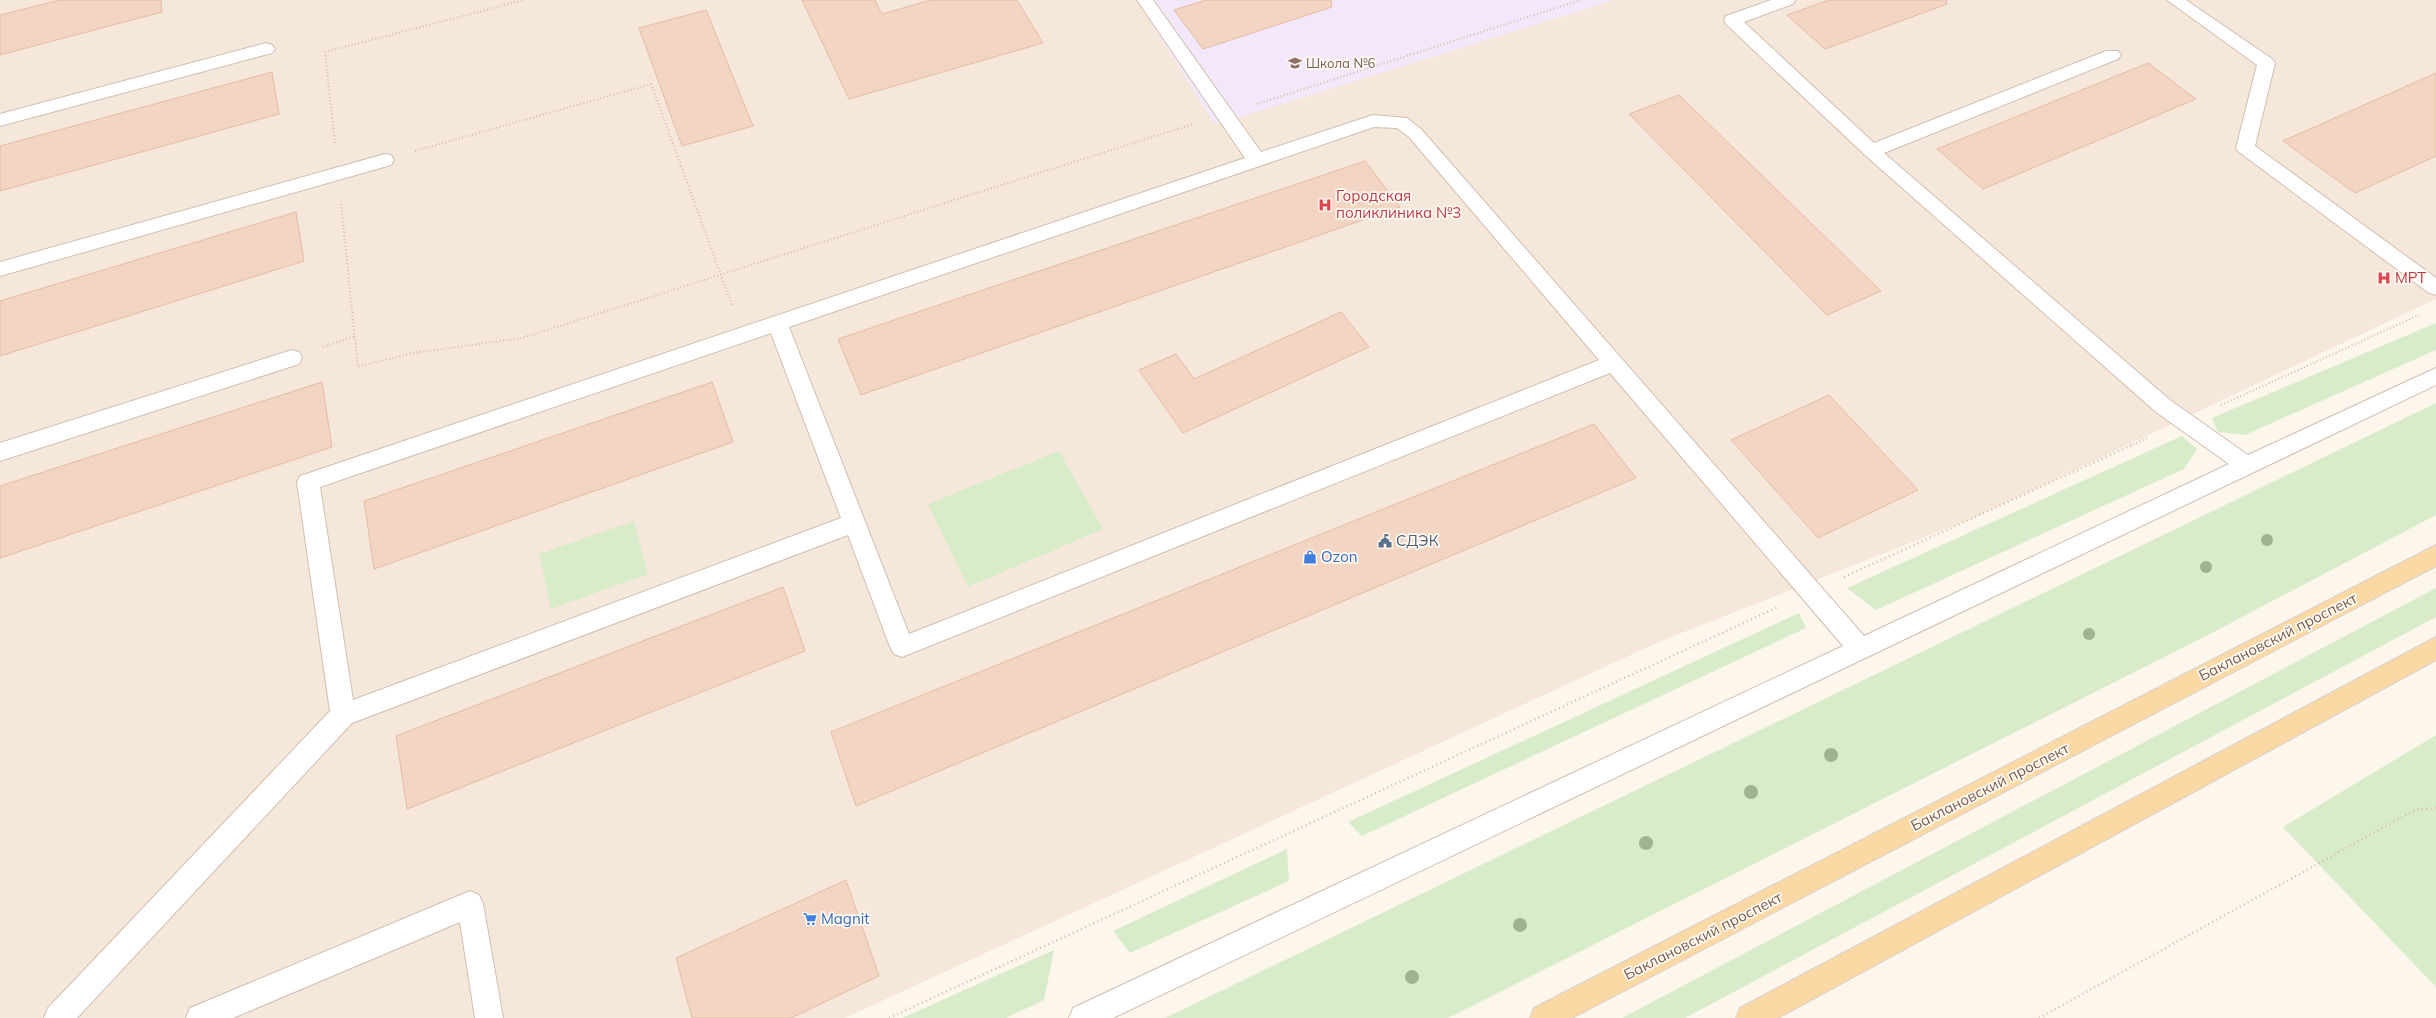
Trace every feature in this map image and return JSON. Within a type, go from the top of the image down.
[{"type":"main road","name":"Баклановский проспект","points":[[1544,1018],[2436,555]]},
{"type":"main road","points":[[1750,1018],[2436,648]]},
{"type":"lane","points":[[1145,0],[1257,161]]},
{"type":"lane","points":[[1787,0],[1732,20],[1871,151],[2163,406],[2246,466]]},
{"type":"lane","points":[[2175,0],[2266,63],[2245,148],[2436,288]]},
{"type":"lane","points":[[0,120],[266,49]]},
{"type":"lane","points":[[1871,151],[2112,55]]},
{"type":"lane","points":[[343,715],[308,482],[1373,121],[1401,122],[1414,133],[1860,649]]},
{"type":"lane","points":[[0,269],[385,160]]},
{"type":"lane","points":[[777,323],[902,647],[1613,363]]},
{"type":"lane","points":[[0,452],[292,358]]},
{"type":"lane","points":[[1083,1018],[2436,376]]},
{"type":"lane","points":[[58,1018],[343,715],[854,523]]},
{"type":"lane","points":[[200,1018],[470,904],[489,1018]]},
{"type":"path","points":[[524,0],[325,52],[358,367],[413,353],[522,338],[1581,0]]},
{"type":"path","points":[[385,160],[651,84],[743,334]]},
{"type":"path","points":[[889,1018],[1811,592],[2422,314]]},
{"type":"path","points":[[2039,1018],[2222,915],[2415,810],[2436,808]]},
{"type":"shaded area","points":[[0,0],[2436,0],[2436,299],[1971,519],[1661,641],[845,1018],[0,1018]]},
{"type":"shaded area","name":"Школа №6","points":[[1137,0],[1614,0],[1215,125]]},
{"type":"green space","points":[[2436,323],[2436,350],[2245,435],[2218,432],[2212,418]]},
{"type":"green space","points":[[2436,403],[2436,515],[2206,636],[1448,1018],[1165,1018]]},
{"type":"green space","points":[[2182,436],[2197,449],[2184,469],[1876,610],[1847,588]]},
{"type":"green space","points":[[1059,451],[1103,529],[968,587],[928,504]]},
{"type":"green space","points":[[634,521],[648,574],[551,609],[539,554]]},
{"type":"green space","points":[[2436,588],[2436,617],[1685,1018],[1622,1018]]},
{"type":"green space","points":[[1799,613],[1806,628],[1362,836],[1348,822]]},
{"type":"green space","points":[[2436,735],[2436,987],[2283,827]]},
{"type":"green space","points":[[1287,849],[1289,881],[1130,953],[1113,931]]},
{"type":"green space","points":[[1054,950],[1044,1000],[1006,1018],[902,1018]]},
{"type":"building","points":[[60,0],[161,0],[162,12],[0,55],[0,15]]},
{"type":"building","points":[[802,0],[875,0],[882,14],[931,0],[1017,0],[1043,43],[849,99]]},
{"type":"building","points":[[1206,0],[1331,0],[1332,7],[1203,49],[1174,10]]},
{"type":"building","points":[[1829,0],[1946,0],[1947,4],[1825,49],[1787,15]]},
{"type":"building","points":[[706,10],[753,126],[682,146],[639,28]]},
{"type":"building","points":[[2148,63],[2196,99],[1983,189],[1937,149]]},
{"type":"building","points":[[272,72],[279,114],[0,191],[0,146]]},
{"type":"building","points":[[2436,73],[2436,156],[2355,193],[2283,141]]},
{"type":"building","points":[[1679,95],[1881,291],[1827,315],[1629,114]]},
{"type":"building","points":[[1365,161],[1400,207],[861,395],[838,339]]},
{"type":"building","points":[[296,212],[304,261],[0,356],[0,301]]},
{"type":"building","points":[[1341,312],[1369,347],[1183,433],[1139,370],[1176,354],[1194,379]]},
{"type":"building","points":[[322,382],[332,447],[0,558],[0,486]]},
{"type":"building","points":[[712,382],[733,442],[374,569],[364,501]]},
{"type":"building","points":[[1829,395],[1918,490],[1818,538],[1731,440]]},
{"type":"building","points":[[1594,424],[1636,478],[856,806],[831,732]]},
{"type":"building","points":[[783,587],[805,651],[407,809],[396,736]]},
{"type":"building","name":"Magnit","points":[[846,880],[879,976],[791,1018],[692,1018],[676,958]]},
{"type":"place","name":"Школа №6","points":[[1295,63]]},
{"type":"place","name":"Городская поликлиника №3","points":[[1325,205]]},
{"type":"place","name":"МРТ","points":[[2384,278]]},
{"type":"place","name":"СДЭК","points":[[1385,541]]},
{"type":"place","name":"Ozon","points":[[1310,557]]},
{"type":"place","name":"Magnit","points":[[810,919]]}]
